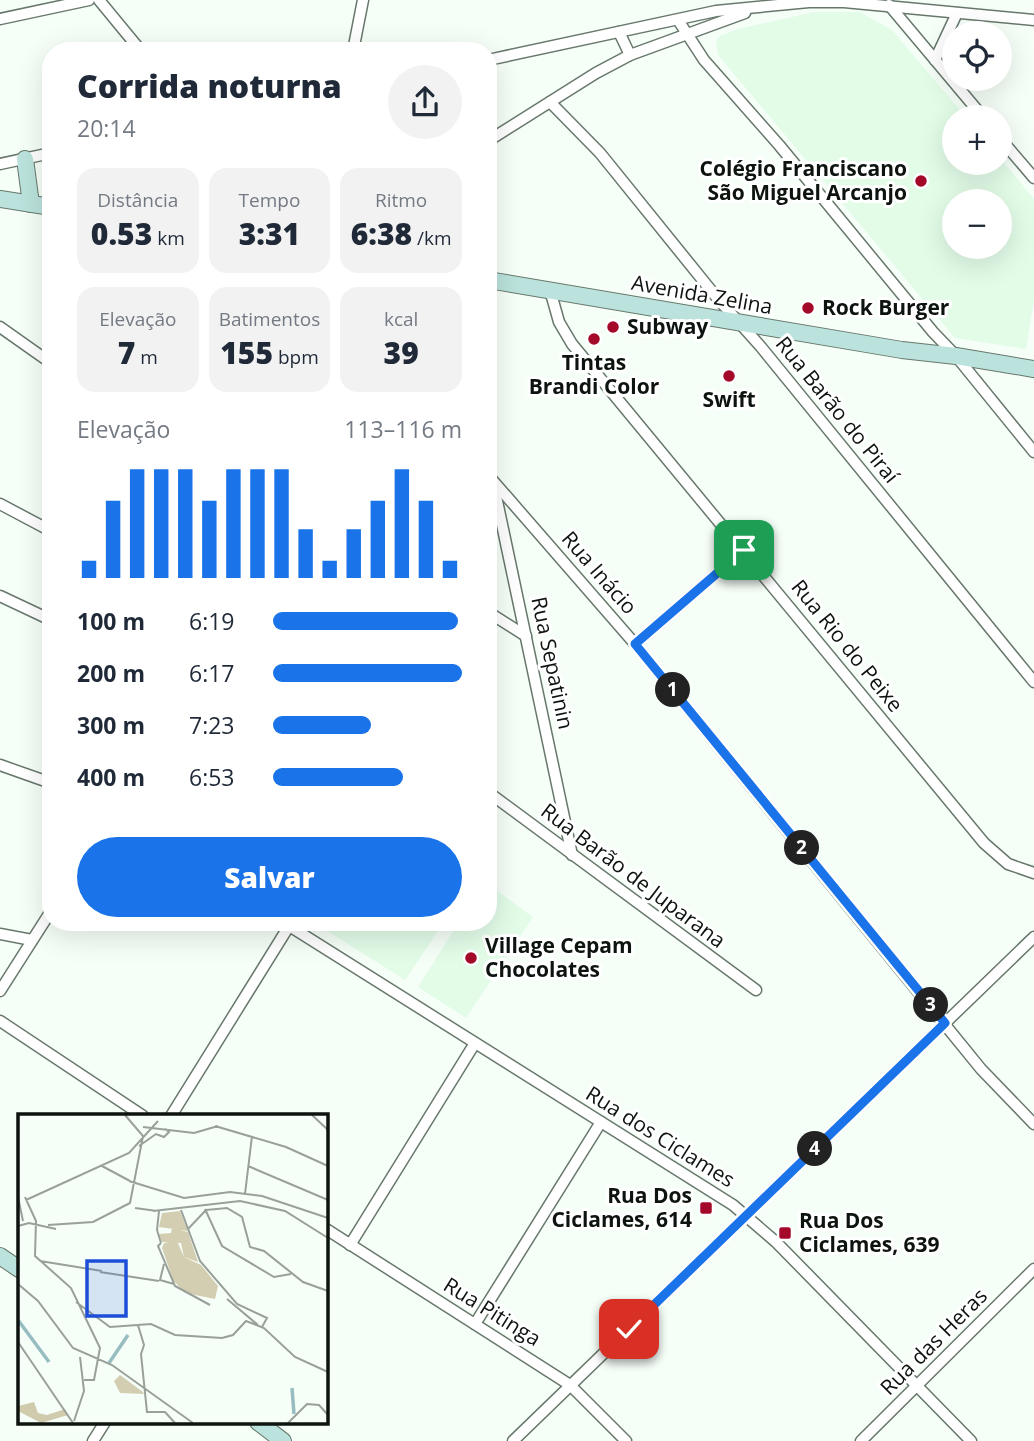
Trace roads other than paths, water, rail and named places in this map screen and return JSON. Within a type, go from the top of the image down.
[{"type":"main road","points":[[25,159],[31,204]]},
{"type":"main road","points":[[0,199],[42,206]]},
{"type":"main road","name":"Avenida Zelina","points":[[497,281],[902,350],[1034,369]]},
{"type":"main road","points":[[0,1256],[18,1268]]},
{"type":"main road","points":[[261,1424],[283,1441]]},
{"type":"street","points":[[0,19],[89,0]]},
{"type":"street","points":[[99,0],[134,42]]},
{"type":"street","points":[[354,42],[363,0]]},
{"type":"street","points":[[497,58],[716,11],[809,2],[888,3],[1034,20]]},
{"type":"street","points":[[888,3],[973,105]]},
{"type":"street","points":[[497,135],[630,55],[757,9]]},
{"type":"street","points":[[935,60],[957,13]]},
{"type":"street","points":[[678,20],[704,60],[779,145],[1034,452]]},
{"type":"street","points":[[619,32],[630,55]]},
{"type":"street","name":"Rua Barão do Piraí","points":[[550,102],[600,153],[1034,682]]},
{"type":"street","points":[[1012,152],[1034,178]]},
{"type":"street","points":[[0,164],[42,155]]},
{"type":"street","name":"Rua Rio do Peixe","points":[[550,290],[559,322],[572,344],[984,843],[1008,864],[1034,873]]},
{"type":"street","points":[[0,327],[42,357]]},
{"type":"street","name":"Rua Inácio","points":[[497,485],[635,644],[981,1069],[1034,1124]]},
{"type":"street","points":[[0,504],[42,526]]},
{"type":"street","name":"Rua Sepatinin","points":[[497,508],[572,855]]},
{"type":"street","points":[[635,644],[744,550]]},
{"type":"street","points":[[0,596],[42,616]]},
{"type":"street","points":[[497,618],[526,636]]},
{"type":"street","points":[[0,765],[42,780]]},
{"type":"street","name":"Rua Barão de Juparana","points":[[497,799],[755,990]]},
{"type":"street","points":[[0,991],[42,925]]},
{"type":"street","points":[[172,1114],[282,931]]},
{"type":"street","name":"Rua dos Ciclames","points":[[297,931],[746,1216],[776,1242],[971,1441]]},
{"type":"street","points":[[0,934],[32,940]]},
{"type":"street","points":[[513,1441],[1034,937]]},
{"type":"street","points":[[0,1021],[141,1114]]},
{"type":"street","points":[[350,1245],[475,1043]]},
{"type":"street","points":[[475,1324],[601,1122]]},
{"type":"street","name":"Rua Pitinga","points":[[327,1230],[570,1385],[626,1441]]},
{"type":"street","name":"Rua das Heras","points":[[861,1441],[1034,1269]]},
{"type":"street","points":[[93,1441],[105,1424]]},
{"type":"place","name":"Colégio Franciscano São Miguel Arcanjo","points":[[921,181]]},
{"type":"place","name":"Rock Burger","points":[[808,308]]},
{"type":"place","name":"Subway","points":[[613,327]]},
{"type":"place","name":"Tintas Brandi Color","points":[[594,339]]},
{"type":"place","name":"Swift","points":[[729,376]]},
{"type":"place","name":"Village Cepam Chocolates","points":[[471,958]]},
{"type":"place","name":"Rua Dos Ciclames, 614","points":[[706,1208]]},
{"type":"place","name":"Rua Dos Ciclames, 639","points":[[785,1233]]}]
